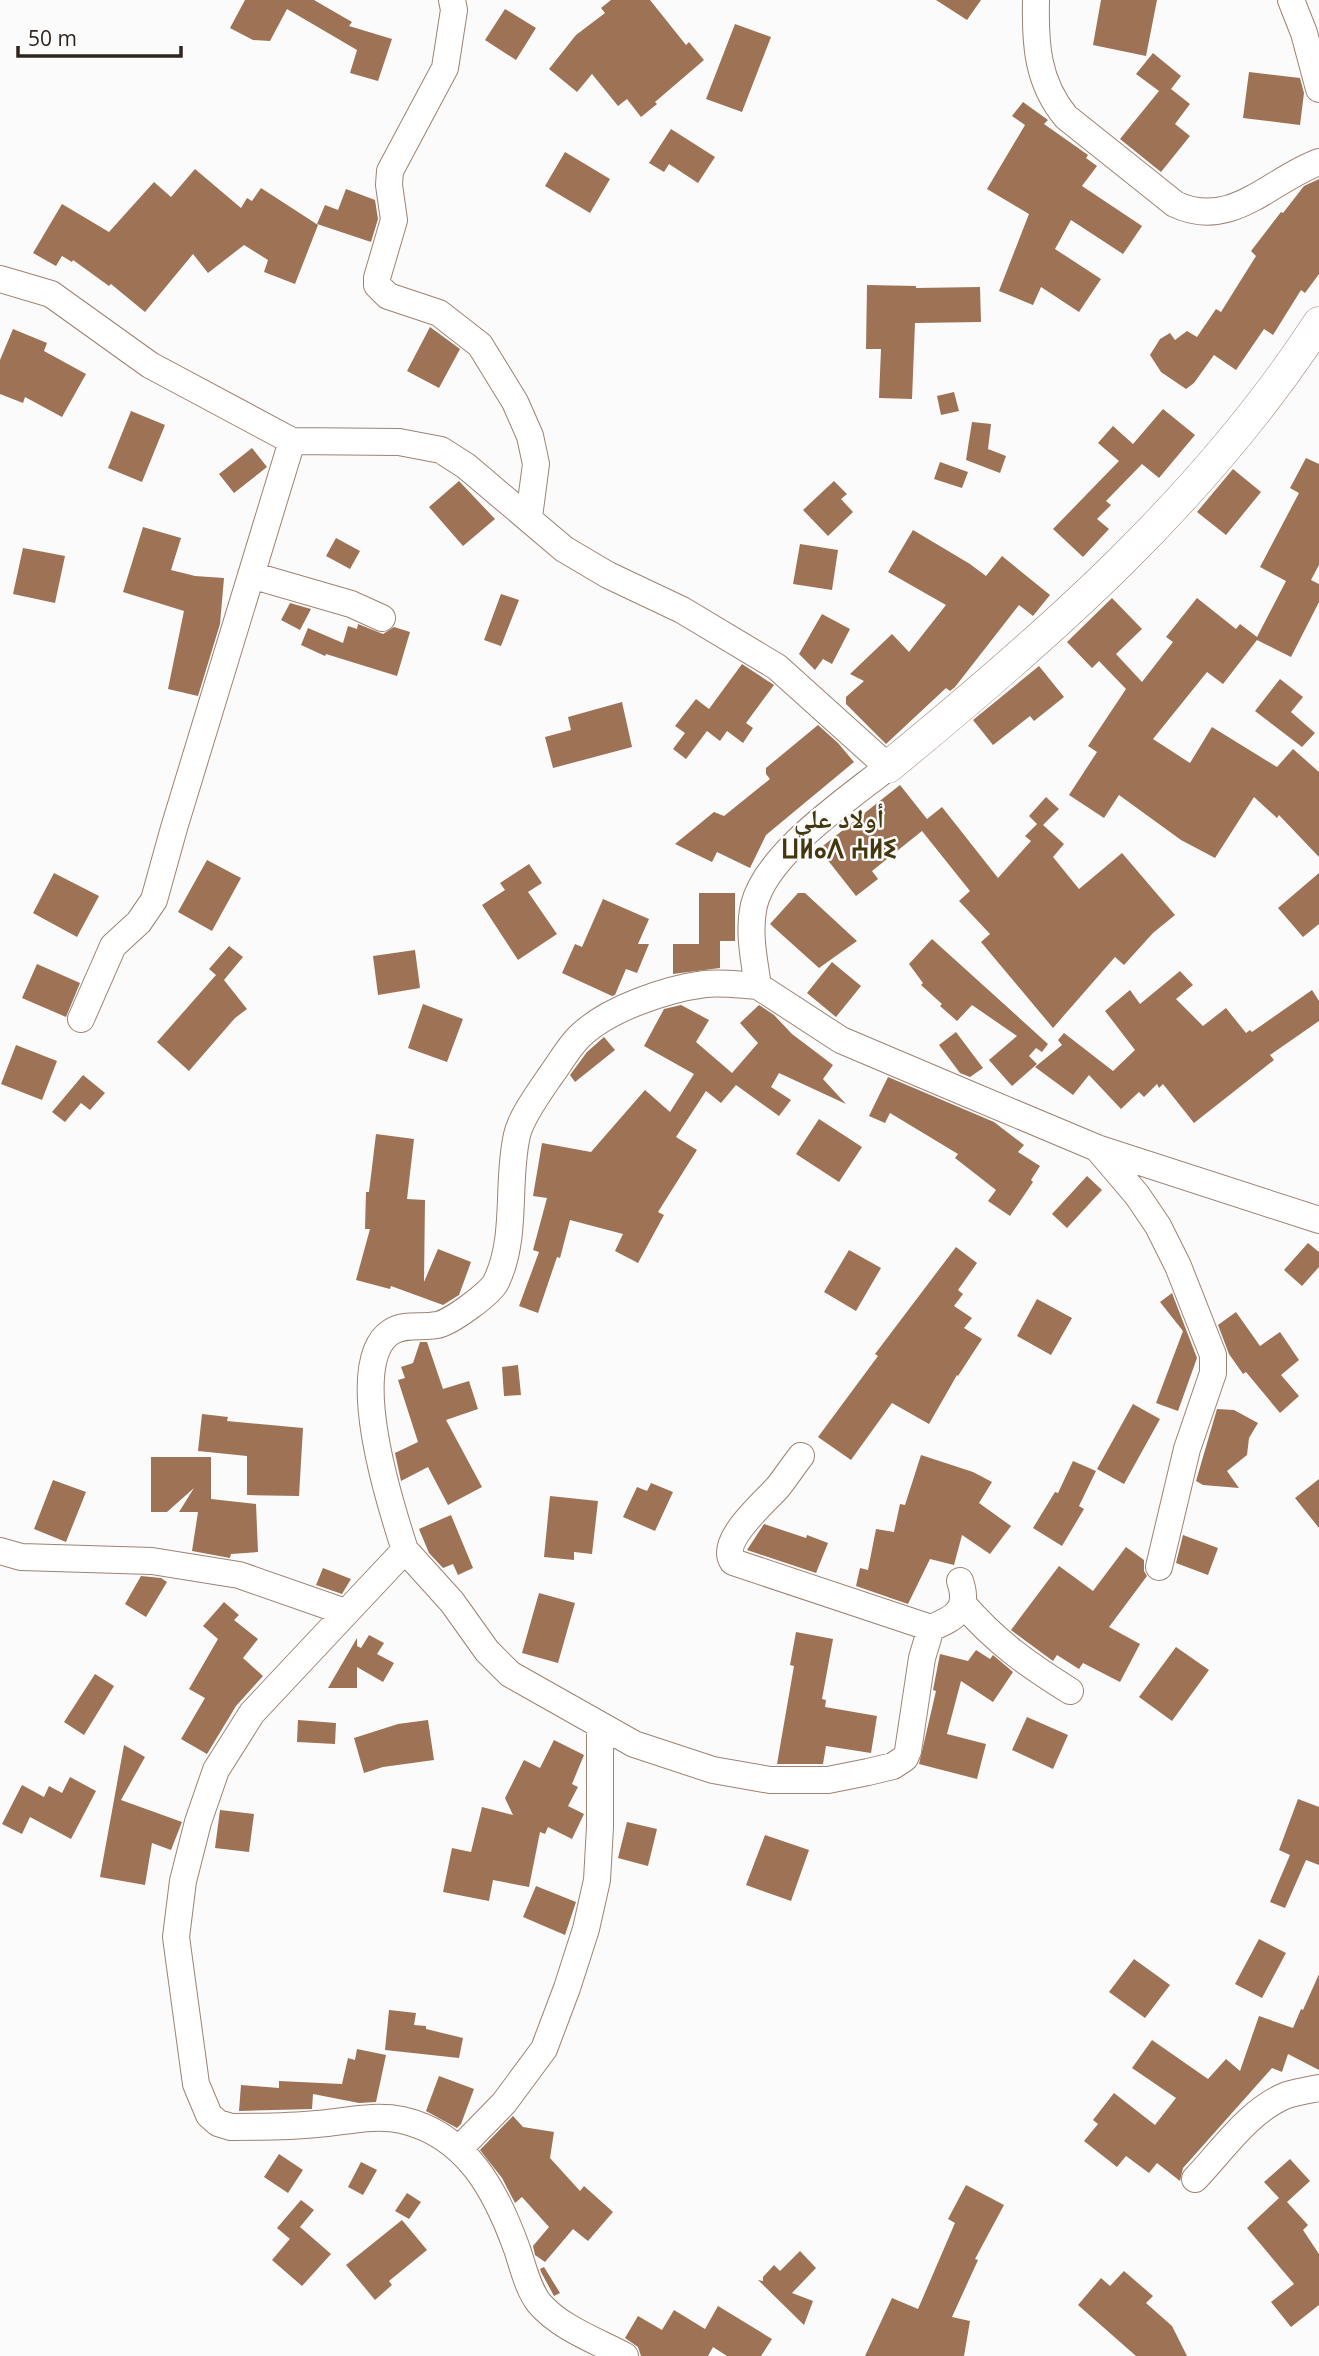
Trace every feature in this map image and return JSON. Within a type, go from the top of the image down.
[{"type":"street","points":[[453,0],[454,10],[445,68],[390,171],[388,186],[394,220],[377,285],[388,296],[439,313],[480,345],[515,402],[530,436],[536,464],[529,517]]},
{"type":"street","points":[[1037,0],[1035,36],[1052,101],[1066,117],[1175,204],[1203,212],[1235,207],[1319,162]]},
{"type":"street","points":[[1291,0],[1304,33],[1319,89]]},
{"type":"street","points":[[0,279],[51,294],[150,365],[292,441],[399,442],[441,450],[466,466],[564,549],[607,575],[682,610],[777,667],[888,767]]},
{"type":"street","points":[[758,986],[751,935],[754,904],[770,871],[797,841],[996,678],[1107,576],[1242,430],[1319,323]]},
{"type":"street","points":[[80,1019],[113,946],[139,922],[154,900],[292,441]]},
{"type":"street","points":[[251,575],[351,604],[382,618]]},
{"type":"street","points":[[931,1628],[922,1658],[905,1758],[893,1766],[828,1780],[770,1780],[700,1766],[634,1744],[510,1674],[487,1651],[452,1602],[405,1550],[377,1453],[372,1366],[378,1344],[390,1332],[403,1327],[440,1325],[457,1316],[495,1285],[503,1264],[517,1133],[539,1091],[579,1036],[614,1013],[651,996],[706,983],[758,986],[841,1040],[1097,1147],[1319,1220]]},
{"type":"street","points":[[1097,1147],[1137,1195],[1158,1226],[1178,1266],[1213,1355],[1213,1373],[1187,1449],[1158,1567]]},
{"type":"street","points":[[801,1456],[737,1533],[729,1552],[733,1562],[931,1628],[951,1619],[962,1593],[990,1634],[1021,1660],[1070,1691]]},
{"type":"street","points":[[405,1550],[253,1713],[216,1770],[198,1822],[183,1881],[176,1937],[196,2084],[209,2115],[218,2123],[231,2127],[318,2124],[368,2117],[401,2120],[428,2129],[460,2148],[485,2179],[509,2229],[538,2302],[557,2320],[625,2356]]},
{"type":"street","points":[[0,1551],[21,1557],[152,1561],[239,1575],[345,1612]]},
{"type":"street","points":[[460,2148],[504,2104],[544,2049],[567,1988],[586,1929],[597,1880],[600,1726]]},
{"type":"street","points":[[1195,2179],[1247,2123],[1265,2108],[1287,2095],[1319,2088]]},
{"type":"building","points":[[245,0],[314,0],[352,22],[349,26],[392,39],[378,81],[350,73],[357,50],[287,9],[270,41],[253,40],[230,28]]},
{"type":"building","points":[[611,0],[650,0],[686,45],[689,42],[704,60],[641,117],[627,99],[618,106],[592,74],[577,92],[549,69],[576,35],[605,13],[601,8]]},
{"type":"building","points":[[936,0],[981,0],[967,20]]},
{"type":"building","points":[[1101,0],[1157,0],[1146,56],[1093,45]]},
{"type":"building","points":[[505,9],[536,28],[516,60],[485,40]]},
{"type":"building","points":[[735,24],[771,37],[742,112],[706,99]]},
{"type":"building","points":[[1153,53],[1181,76],[1171,89],[1190,104],[1175,124],[1190,136],[1161,172],[1120,139],[1159,91],[1136,74]]},
{"type":"building","points":[[1249,72],[1300,78],[1304,93],[1300,125],[1243,118]]},
{"type":"building","points":[[1023,102],[1048,120],[1044,124],[1088,155],[1086,158],[1097,166],[1082,186],[1142,226],[1123,254],[1071,220],[1055,249],[1101,279],[1079,312],[1041,287],[1033,305],[999,291],[1029,214],[987,189],[1025,125],[1012,116]]},
{"type":"building","points":[[671,129],[715,157],[698,183],[669,164],[664,172],[649,163]]},
{"type":"building","points":[[565,152],[610,179],[590,213],[545,186]]},
{"type":"building","points":[[195,169],[241,208],[247,198],[252,201],[261,188],[318,225],[295,284],[264,272],[268,260],[244,245],[208,273],[193,254],[145,312],[111,284],[109,286],[73,260],[72,262],[62,256],[56,266],[33,253],[62,204],[109,232],[154,182],[171,197]]},
{"type":"building","points":[[1319,179],[1319,274],[1305,293],[1301,290],[1273,335],[1264,329],[1236,370],[1214,355],[1194,383],[1186,389],[1161,372],[1150,355],[1160,339],[1170,333],[1175,340],[1187,331],[1197,337],[1216,309],[1221,312],[1256,256],[1251,251],[1281,212],[1283,213],[1304,186]]},
{"type":"building","points":[[346,189],[375,200],[378,219],[371,242],[317,224],[325,205],[338,210]]},
{"type":"building","points":[[867,285],[916,288],[980,287],[981,322],[915,323],[912,399],[879,398],[881,349],[866,349]]},
{"type":"building","points":[[430,327],[460,349],[439,388],[407,371]]},
{"type":"building","points":[[13,329],[47,343],[44,351],[86,374],[62,417],[25,397],[23,403],[0,394],[0,360]]},
{"type":"building","points":[[954,392],[959,411],[941,415],[937,396]]},
{"type":"building","points":[[1163,409],[1195,435],[1159,478],[1142,464],[1106,501],[1111,505],[1097,519],[1109,529],[1083,557],[1053,529],[1119,461],[1098,443],[1113,426],[1133,444]]},
{"type":"building","points":[[131,411],[165,425],[142,482],[108,468]]},
{"type":"building","points":[[972,422],[991,424],[988,449],[1006,456],[1000,473],[966,460]]},
{"type":"building","points":[[252,448],[267,467],[234,493],[219,474]]},
{"type":"building","points":[[1306,458],[1319,464],[1319,565],[1311,580],[1319,584],[1319,602],[1291,657],[1257,640],[1223,684],[1207,672],[1153,739],[1190,763],[1212,727],[1277,767],[1293,749],[1319,772],[1319,857],[1279,815],[1277,818],[1254,797],[1215,858],[1181,840],[1119,795],[1104,818],[1069,795],[1097,752],[1088,746],[1126,689],[1099,661],[1092,668],[1067,642],[1112,598],[1142,629],[1116,654],[1142,682],[1173,642],[1166,637],[1197,598],[1236,629],[1240,624],[1257,637],[1286,581],[1260,567],[1299,493],[1290,488]]},
{"type":"building","points":[[940,462],[968,472],[962,488],[934,479]]},
{"type":"building","points":[[1233,469],[1261,492],[1226,535],[1197,512]]},
{"type":"building","points":[[459,481],[495,519],[463,546],[429,507]]},
{"type":"building","points":[[834,481],[847,494],[841,499],[853,512],[828,536],[803,510]]},
{"type":"building","points":[[143,527],[181,538],[171,570],[195,576],[224,578],[220,624],[198,696],[168,689],[184,611],[123,592]]},
{"type":"building","points":[[913,530],[986,576],[1002,556],[1050,595],[1033,616],[1019,605],[955,687],[950,691],[946,688],[886,744],[846,704],[846,697],[864,681],[850,674],[892,634],[909,652],[946,605],[888,572]]},
{"type":"building","points":[[336,538],[360,551],[350,569],[326,556]]},
{"type":"building","points":[[800,544],[838,550],[832,590],[793,584]]},
{"type":"building","points":[[23,548],[65,556],[55,603],[13,594]]},
{"type":"building","points":[[501,594],[519,600],[501,646],[484,640]]},
{"type":"building","points":[[290,603],[311,609],[300,630],[281,620]]},
{"type":"building","points":[[822,614],[850,629],[832,664],[823,659],[815,670],[799,654]]},
{"type":"building","points":[[358,624],[383,634],[394,627],[410,632],[397,676],[326,654],[325,656],[301,645],[308,628],[343,643],[348,626],[357,629]]},
{"type":"building","points":[[742,664],[774,685],[746,723],[753,728],[743,743],[727,731],[720,741],[707,731],[686,759],[673,749],[685,733],[675,726],[696,699],[709,709]]},
{"type":"building","points":[[1039,666],[1064,697],[1034,721],[1030,716],[993,745],[973,720]]},
{"type":"building","points":[[1280,679],[1303,697],[1291,712],[1315,733],[1302,747],[1255,711]]},
{"type":"building","points":[[622,702],[632,747],[553,768],[545,737],[571,730],[568,717]]},
{"type":"building","points":[[818,725],[854,762],[766,835],[750,868],[717,852],[712,862],[675,844],[714,812],[724,816],[770,779],[766,768]]},
{"type":"building","points":[[900,785],[927,819],[942,807],[998,878],[1031,841],[1025,836],[1037,824],[1029,816],[1046,797],[1059,809],[1043,825],[1064,844],[1053,857],[1079,889],[1122,853],[1175,915],[1153,933],[1124,965],[1115,957],[1053,1028],[981,942],[990,934],[959,901],[970,891],[922,831],[872,871],[878,879],[856,896],[819,849]]},
{"type":"building","points":[[207,860],[241,878],[212,931],[178,912]]},
{"type":"building","points":[[529,864],[542,883],[528,892],[557,934],[518,960],[482,905],[505,890],[500,883]]},
{"type":"building","points":[[54,873],[99,896],[77,937],[33,913]]},
{"type":"building","points":[[1319,873],[1319,924],[1303,937],[1278,908]]},
{"type":"building","points":[[699,893],[735,893],[735,941],[720,941],[720,968],[673,974],[673,944],[699,944]]},
{"type":"building","points":[[798,893],[805,893],[857,941],[819,968],[770,924]]},
{"type":"building","points":[[603,899],[649,919],[638,944],[649,944],[637,973],[626,969],[615,995],[612,996],[562,973],[575,944],[582,947]]},
{"type":"building","points":[[932,939],[1048,1044],[1042,1052],[1036,1048],[1029,1056],[1037,1064],[1012,1086],[989,1060],[1017,1036],[972,1005],[957,1021],[921,985],[923,983],[909,964]]},
{"type":"building","points":[[229,946],[243,957],[224,980],[247,1009],[235,1018],[189,1071],[157,1042],[216,975],[209,969]]},
{"type":"building","points":[[415,950],[420,988],[378,995],[373,956]]},
{"type":"building","points":[[832,962],[861,986],[836,1017],[807,993]]},
{"type":"building","points":[[37,964],[80,983],[66,1017],[22,998]]},
{"type":"building","points":[[1180,971],[1193,985],[1176,999],[1203,1026],[1226,1008],[1246,1033],[1250,1030],[1252,1032],[1312,990],[1319,1001],[1319,1021],[1270,1055],[1274,1060],[1194,1123],[1163,1084],[1159,1088],[1157,1084],[1144,1097],[1139,1092],[1121,1109],[1089,1075],[1073,1095],[1035,1067],[1062,1045],[1058,1040],[1064,1033],[1113,1071],[1135,1050],[1105,1011],[1130,990],[1140,1004]]},
{"type":"building","points":[[423,1004],[463,1019],[447,1062],[408,1048]]},
{"type":"building","points":[[681,1005],[709,1020],[696,1042],[732,1073],[758,1043],[740,1023],[759,1005],[833,1065],[823,1079],[846,1104],[779,1073],[771,1087],[791,1100],[779,1116],[736,1085],[721,1103],[706,1091],[676,1137],[697,1150],[658,1212],[664,1215],[638,1263],[615,1251],[623,1234],[570,1220],[560,1258],[557,1257],[538,1313],[519,1306],[539,1252],[533,1250],[547,1198],[533,1196],[542,1143],[591,1152],[645,1090],[670,1112],[694,1074],[644,1046],[664,1009]]},
{"type":"building","points":[[956,1032],[983,1068],[970,1077],[960,1073],[939,1045]]},
{"type":"building","points":[[604,1037],[615,1050],[575,1082],[570,1075],[587,1052]]},
{"type":"building","points":[[16,1045],[57,1061],[42,1100],[1,1084]]},
{"type":"building","points":[[83,1075],[105,1093],[90,1110],[81,1103],[65,1122],[52,1112]]},
{"type":"building","points":[[888,1077],[994,1122],[1024,1145],[1018,1152],[1040,1166],[1031,1180],[1033,1182],[1010,1216],[988,1201],[996,1190],[955,1158],[958,1154],[890,1113],[885,1123],[869,1116]]},
{"type":"building","points":[[819,1119],[862,1147],[839,1182],[796,1154]]},
{"type":"building","points":[[376,1134],[414,1139],[407,1199],[425,1200],[424,1282],[438,1249],[471,1262],[459,1295],[443,1305],[391,1286],[390,1289],[356,1280],[370,1229],[365,1229],[366,1192],[369,1192]]},
{"type":"building","points":[[1087,1176],[1102,1190],[1067,1228],[1052,1214]]},
{"type":"building","points":[[1308,1243],[1319,1252],[1319,1267],[1302,1286],[1284,1270]]},
{"type":"building","points":[[956,1247],[977,1263],[958,1290],[963,1294],[954,1306],[972,1318],[964,1328],[982,1339],[957,1375],[929,1424],[892,1403],[851,1460],[818,1437],[878,1356],[875,1354]]},
{"type":"building","points":[[849,1250],[881,1268],[856,1311],[824,1292]]},
{"type":"building","points":[[1172,1293],[1197,1358],[1178,1411],[1156,1403],[1183,1331],[1160,1302]]},
{"type":"building","points":[[1037,1299],[1072,1318],[1051,1355],[1017,1336]]},
{"type":"building","points":[[1236,1312],[1260,1346],[1280,1332],[1299,1360],[1281,1375],[1299,1396],[1280,1413],[1246,1372],[1243,1374],[1229,1354],[1218,1325]]},
{"type":"building","points":[[420,1342],[427,1342],[443,1389],[469,1381],[478,1409],[446,1420],[482,1487],[448,1505],[428,1467],[401,1481],[395,1453],[418,1442],[398,1380],[405,1378],[401,1367],[413,1363]]},
{"type":"building","points":[[518,1365],[521,1395],[504,1396],[502,1367]]},
{"type":"building","points":[[1133,1404],[1160,1419],[1124,1484],[1097,1469]]},
{"type":"building","points":[[1217,1409],[1234,1410],[1258,1423],[1249,1438],[1247,1455],[1227,1471],[1239,1488],[1203,1485],[1196,1481]]},
{"type":"building","points":[[202,1414],[228,1417],[227,1421],[303,1428],[299,1496],[247,1495],[247,1456],[198,1451]]},
{"type":"building","points":[[921,1455],[973,1472],[992,1482],[979,1503],[1011,1526],[990,1554],[962,1535],[954,1565],[930,1559],[908,1604],[856,1586],[860,1568],[868,1570],[876,1529],[894,1532],[900,1504],[905,1505]]},
{"type":"building","points":[[151,1457],[211,1457],[211,1499],[256,1504],[258,1552],[231,1554],[230,1558],[192,1551],[198,1512],[179,1512],[194,1488],[167,1512],[151,1512]]},
{"type":"building","points":[[1073,1461],[1096,1471],[1079,1506],[1084,1509],[1062,1546],[1033,1528],[1055,1492],[1058,1493]]},
{"type":"building","points":[[1319,1479],[1319,1528],[1295,1498]]},
{"type":"building","points":[[53,1480],[86,1492],[66,1542],[34,1529]]},
{"type":"building","points":[[651,1483],[673,1492],[655,1531],[623,1517],[637,1487],[647,1491]]},
{"type":"building","points":[[550,1496],[598,1501],[592,1554],[574,1552],[574,1560],[544,1557]]},
{"type":"building","points":[[451,1515],[473,1568],[458,1575],[453,1564],[443,1568],[429,1553],[419,1529]]},
{"type":"building","points":[[764,1524],[828,1543],[816,1573],[747,1550]]},
{"type":"building","points":[[1183,1535],[1218,1548],[1208,1575],[1176,1563]]},
{"type":"building","points":[[1126,1547],[1144,1560],[1147,1576],[1109,1627],[1140,1644],[1120,1682],[1083,1663],[1079,1669],[1057,1655],[1053,1661],[1011,1630],[1059,1566],[1093,1591]]},
{"type":"building","points":[[323,1568],[351,1579],[342,1594],[316,1585]]},
{"type":"building","points":[[141,1576],[161,1578],[167,1582],[146,1617],[125,1604]]},
{"type":"building","points":[[539,1593],[575,1603],[558,1663],[522,1653]]},
{"type":"building","points":[[224,1602],[239,1615],[234,1620],[258,1639],[243,1658],[263,1676],[236,1706],[207,1754],[181,1739],[205,1698],[189,1689],[218,1639],[203,1626]]},
{"type":"building","points":[[796,1632],[833,1639],[822,1699],[826,1700],[825,1707],[877,1716],[871,1753],[826,1746],[823,1764],[777,1764],[794,1666],[790,1665]]},
{"type":"building","points":[[369,1635],[384,1643],[377,1654],[394,1663],[383,1682],[357,1667],[357,1688],[328,1688],[357,1638],[357,1646],[361,1648]]},
{"type":"building","points":[[1176,1647],[1209,1670],[1172,1721],[1139,1697]]},
{"type":"building","points":[[976,1650],[990,1659],[993,1655],[1013,1672],[993,1702],[961,1681],[947,1734],[986,1744],[977,1779],[919,1764],[936,1691],[933,1690],[940,1654],[968,1661]]},
{"type":"building","points":[[95,1674],[114,1686],[84,1735],[64,1722]]},
{"type":"building","points":[[1027,1717],[1068,1735],[1053,1769],[1012,1750]]},
{"type":"building","points":[[298,1720],[336,1723],[335,1744],[297,1742]]},
{"type":"building","points":[[428,1720],[434,1760],[383,1767],[364,1773],[354,1738],[398,1724]]},
{"type":"building","points":[[554,1740],[584,1755],[572,1784],[578,1787],[568,1806],[584,1814],[572,1839],[548,1827],[545,1834],[540,1832],[529,1887],[493,1880],[489,1901],[443,1892],[452,1848],[471,1852],[482,1807],[513,1815],[505,1798],[524,1760],[540,1768]]},
{"type":"building","points":[[124,1745],[145,1757],[121,1800],[182,1822],[171,1850],[152,1843],[145,1885],[100,1877]]},
{"type":"building","points":[[70,1777],[96,1791],[71,1839],[30,1817],[22,1834],[2,1824],[22,1785],[44,1797],[49,1786],[62,1793]]},
{"type":"building","points":[[1298,1799],[1319,1807],[1319,1865],[1306,1860],[1285,1908],[1270,1902],[1290,1855],[1279,1850]]},
{"type":"building","points":[[220,1810],[254,1814],[249,1852],[215,1848]]},
{"type":"building","points":[[627,1822],[657,1829],[648,1866],[618,1858]]},
{"type":"building","points":[[765,1835],[809,1850],[791,1901],[746,1885]]},
{"type":"building","points":[[536,1886],[576,1902],[565,1935],[523,1917]]},
{"type":"building","points":[[1259,1939],[1286,1953],[1262,1998],[1235,1984]]},
{"type":"building","points":[[1134,1959],[1170,1985],[1145,2018],[1109,1992]]},
{"type":"building","points":[[1319,1974],[1319,2070],[1288,2054],[1282,2072],[1272,2068],[1183,2168],[1180,2181],[1157,2163],[1149,2173],[1126,2156],[1117,2167],[1084,2141],[1098,2124],[1093,2120],[1114,2093],[1155,2125],[1176,2098],[1132,2068],[1152,2040],[1208,2079],[1226,2059],[1240,2071],[1259,2016],[1293,2028]]},
{"type":"building","points":[[389,2010],[416,2013],[414,2025],[426,2026],[426,2029],[463,2038],[459,2058],[385,2050]]},
{"type":"building","points":[[357,2049],[386,2055],[376,2102],[359,2103],[313,2094],[312,2109],[239,2111],[241,2085],[279,2088],[279,2081],[342,2084],[348,2058],[355,2060]]},
{"type":"building","points":[[439,2076],[474,2089],[457,2128],[426,2111]]},
{"type":"building","points":[[513,2116],[523,2127],[554,2132],[550,2158],[580,2191],[584,2186],[613,2212],[588,2241],[573,2229],[545,2262],[535,2255],[533,2246],[549,2227],[522,2197],[515,2203],[502,2178],[480,2150]]},
{"type":"building","points":[[279,2154],[303,2170],[288,2193],[264,2177]]},
{"type":"building","points":[[1290,2159],[1310,2181],[1287,2202],[1308,2225],[1303,2230],[1319,2254],[1319,2305],[1291,2327],[1271,2302],[1294,2284],[1247,2228],[1279,2198],[1264,2182]]},
{"type":"building","points":[[361,2162],[377,2170],[363,2195],[348,2187]]},
{"type":"building","points":[[966,2185],[1004,2205],[975,2259],[978,2260],[952,2317],[970,2321],[964,2356],[865,2356],[892,2298],[918,2309],[955,2223],[948,2219]]},
{"type":"building","points":[[407,2193],[421,2202],[409,2219],[395,2211]]},
{"type":"building","points":[[301,2200],[314,2210],[290,2239],[277,2228]]},
{"type":"building","points":[[402,2220],[427,2250],[389,2281],[392,2285],[375,2300],[346,2265]]},
{"type":"building","points":[[300,2227],[331,2254],[302,2286],[272,2260]]},
{"type":"building","points":[[800,2251],[816,2268],[792,2293],[813,2301],[804,2325],[758,2280],[763,2281],[763,2277],[774,2265],[780,2271]]},
{"type":"building","points":[[544,2267],[560,2293],[554,2296],[541,2272],[540,2269]]},
{"type":"building","points":[[1124,2271],[1153,2296],[1146,2303],[1172,2326],[1187,2356],[1136,2356],[1078,2305],[1101,2278],[1110,2286]]},
{"type":"building","points":[[718,2306],[772,2339],[761,2356],[727,2356],[713,2347],[708,2356],[641,2356],[638,2347],[625,2338],[638,2316],[662,2330],[674,2310],[705,2329]]},
{"type":"district","name":"أولاد علي ⵡⵍⴰⴷ ⵄⵍⵉ","points":[[839,833]]}]
